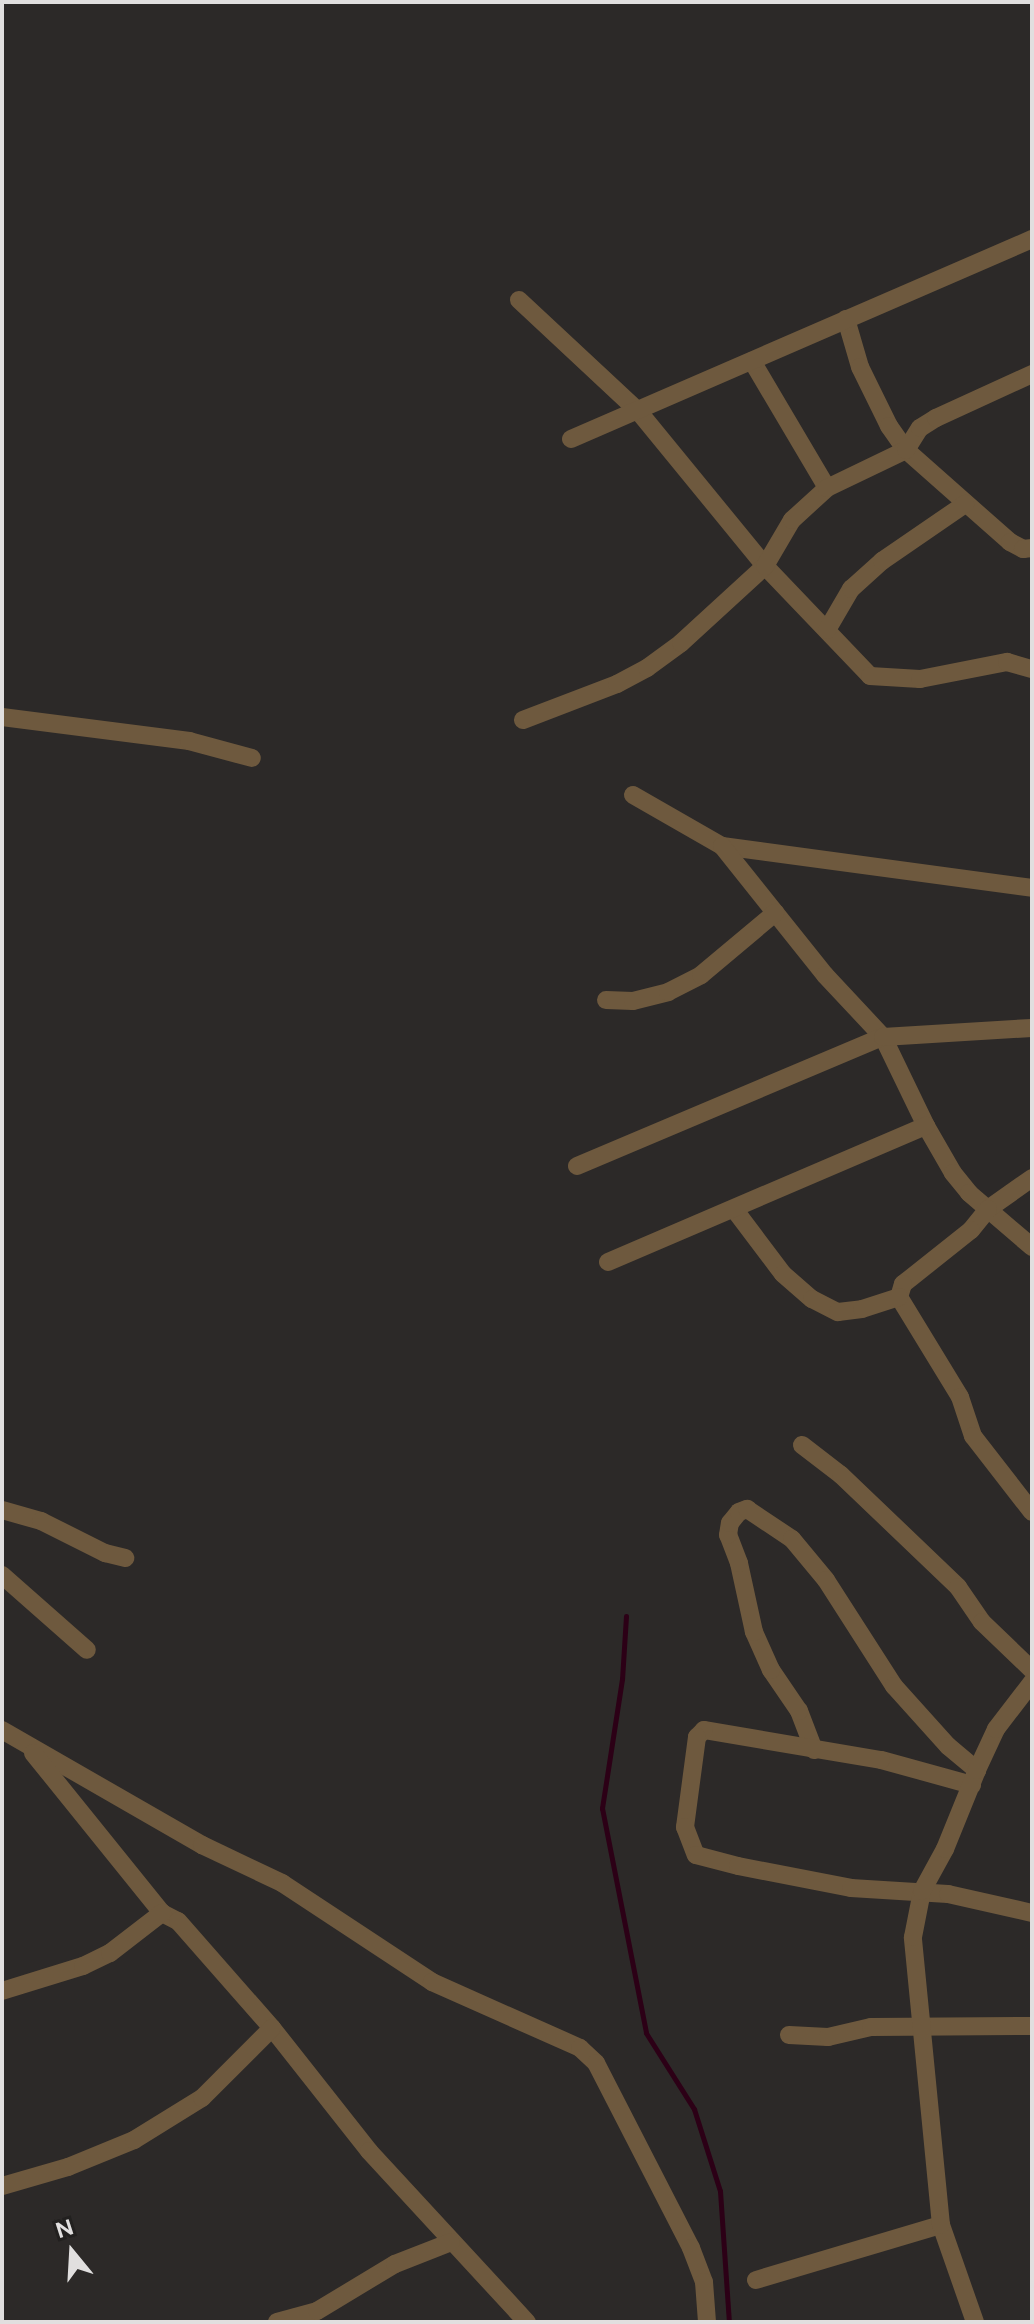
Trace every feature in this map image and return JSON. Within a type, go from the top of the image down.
[{"type":"street","points":[[571,439],[1032,239]]},
{"type":"street","points":[[519,300],[639,412],[765,566],[870,676],[920,679],[1007,662],[1032,669]]},
{"type":"street","points":[[846,319],[860,367],[889,426],[906,450],[1010,542],[1023,549],[1032,548]]},
{"type":"street","points":[[752,361],[827,488]]},
{"type":"street","points":[[523,720],[617,684],[647,668],[681,643],[765,566],[792,520],[827,488],[906,450],[920,428],[936,418],[1032,374]]},
{"type":"street","points":[[827,630],[851,589],[872,570],[965,504]]},
{"type":"street","points":[[2,717],[189,741],[252,758]]},
{"type":"street","points":[[633,795],[722,846],[775,913],[883,1037],[926,1126],[953,1173],[1032,1247]]},
{"type":"street","points":[[722,846],[1032,888]]},
{"type":"street","points":[[606,1000],[633,1001],[668,992],[701,975],[775,913]]},
{"type":"street","points":[[577,1166],[883,1037],[1032,1028]]},
{"type":"street","points":[[608,1262],[926,1126]]},
{"type":"street","points":[[1032,1178],[988,1209],[971,1230],[903,1284],[899,1297],[960,1397],[973,1436],[1032,1512]]},
{"type":"street","points":[[734,1209],[783,1274],[812,1299],[838,1312],[862,1309],[899,1297]]},
{"type":"street","points":[[802,1445],[841,1475],[958,1587],[982,1622],[1032,1670]]},
{"type":"street","points":[[814,1750],[799,1711],[771,1670],[754,1632],[739,1563],[728,1535],[730,1523],[739,1512],[747,1509],[792,1539],[826,1580],[894,1686],[974,1778]]},
{"type":"street","points":[[2,1510],[41,1521],[105,1553],[125,1558]]},
{"type":"street","points":[[2,1575],[87,1650]]},
{"type":"street","points":[[975,2322],[941,2225],[913,1937],[922,1891],[945,1849],[996,1729],[1032,1682]]},
{"type":"street","points":[[2,1730],[202,1845],[282,1883],[432,1982],[580,2048],[596,2063],[691,2248],[704,2282],[707,2322]]},
{"type":"street","points":[[974,1778],[704,1730],[697,1737],[685,1827],[696,1855],[851,1888],[922,1891],[1032,1913]]},
{"type":"street","points":[[32,1750],[52,1781],[162,1913],[178,1921],[272,2028],[369,2151],[527,2322]]},
{"type":"street","points":[[2,1991],[83,1966],[110,1953],[162,1913]]},
{"type":"street","points":[[789,2035],[828,2037],[871,2027],[1032,2026]]},
{"type":"street","points":[[2,2186],[68,2167],[134,2140],[202,2098],[272,2028]]},
{"type":"street","points":[[756,2280],[941,2225]]},
{"type":"street","points":[[277,2322],[319,2316],[395,2264],[451,2242]]},
{"type":"waterway","points":[[626,1616],[622,1679],[602,1808],[646,2033],[694,2109],[720,2191],[729,2322]]}]
